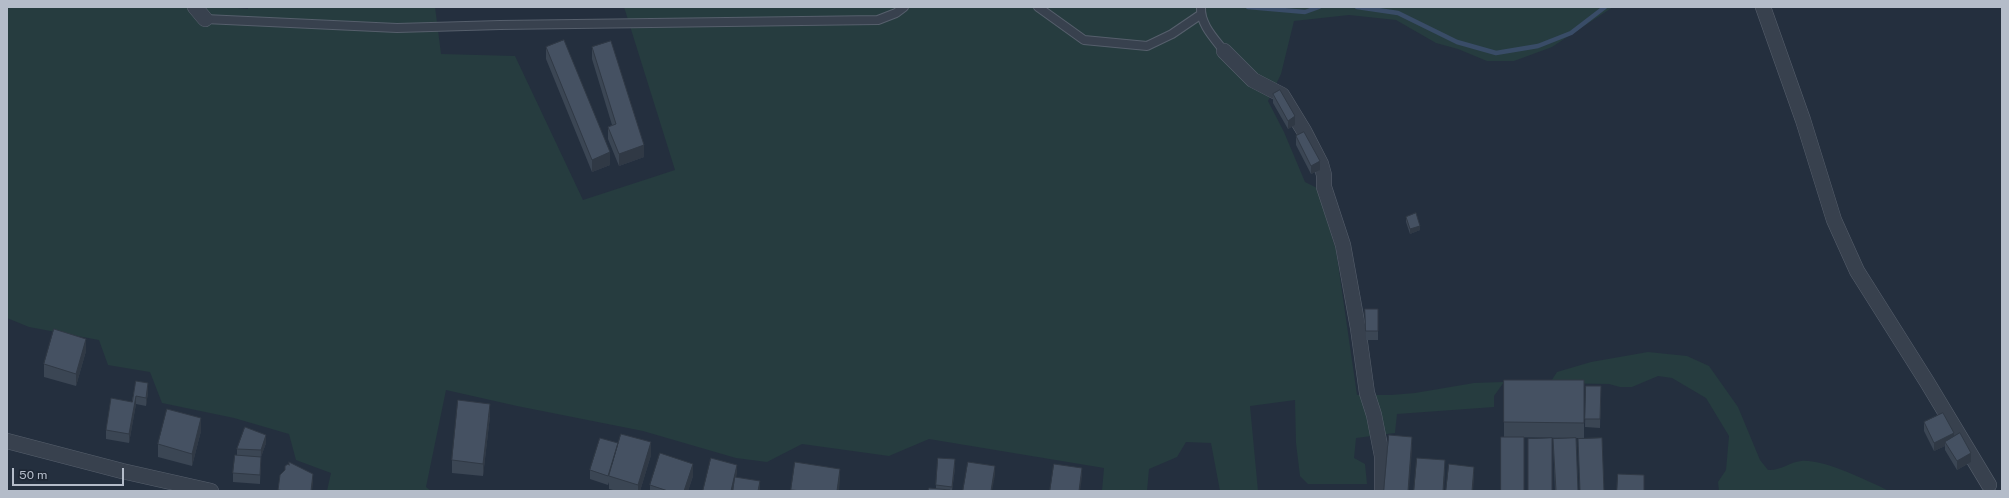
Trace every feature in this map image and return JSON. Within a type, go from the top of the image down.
[{"type":"street","points":[[195,7],[205,19]]},
{"type":"street","points":[[1763,7],[1803,120],[1834,220],[1857,271],[1928,382],[1989,485]]},
{"type":"street","points":[[1224,51],[1254,80],[1282,95],[1304,131],[1321,164],[1324,175],[1324,187],[1343,246],[1358,328],[1367,393],[1374,415],[1382,456],[1382,491]]},
{"type":"street","points":[[7,441],[122,471],[211,491]]},
{"type":"lane","points":[[205,19],[397,28],[500,25],[878,20],[896,13],[904,7]]},
{"type":"lane","points":[[1038,7],[1084,40],[1147,46],[1172,34],[1200,11],[1206,28],[1224,51]]},
{"type":"green space","points":[[7,7],[227,7],[248,9],[248,7],[435,7],[441,54],[515,56],[583,200],[675,170],[624,7],[1613,7],[1552,47],[1514,61],[1487,61],[1458,49],[1436,43],[1396,20],[1349,15],[1294,21],[1281,74],[1268,101],[1284,132],[1305,182],[1317,188],[1336,250],[1357,395],[1415,393],[1474,383],[1504,382],[1494,396],[1494,407],[1397,414],[1395,433],[1356,438],[1354,458],[1365,464],[1367,484],[1308,484],[1300,476],[1296,443],[1295,400],[1250,406],[1258,491],[1220,491],[1211,443],[1186,442],[1177,457],[1149,469],[1147,491],[1102,491],[1104,468],[929,439],[889,456],[802,444],[767,462],[736,458],[643,431],[446,390],[426,487],[431,491],[327,491],[331,473],[296,460],[289,434],[234,418],[162,403],[150,372],[108,365],[99,340],[29,327],[7,318]]},
{"type":"green space","points":[[1648,352],[1687,356],[1709,366],[1738,407],[1760,460],[1768,470],[1777,469],[1801,461],[1811,461],[1822,463],[1846,472],[1889,491],[1719,491],[1718,482],[1726,470],[1729,436],[1706,398],[1672,378],[1658,376],[1632,387],[1620,387],[1609,384],[1550,383],[1557,372],[1591,362]]},
{"type":"building","points":[[564,40],[610,152],[592,160],[546,47]]},
{"type":"building","points":[[611,41],[644,145],[619,154],[608,127],[616,124],[592,47]]},
{"type":"building","points":[[1280,90],[1295,116],[1288,121],[1273,94]]},
{"type":"building","points":[[1304,132],[1320,161],[1311,166],[1296,136]]},
{"type":"building","points":[[1416,213],[1420,226],[1410,229],[1406,217]]},
{"type":"building","points":[[1365,309],[1378,309],[1378,331],[1366,331]]},
{"type":"building","points":[[54,329],[86,339],[76,374],[44,364]]},
{"type":"building","points":[[1504,380],[1584,380],[1584,423],[1504,422]]},
{"type":"building","points":[[136,381],[148,383],[146,398],[136,396],[129,434],[106,430],[111,398],[132,402]]},
{"type":"building","points":[[1586,386],[1601,386],[1600,419],[1585,419]]},
{"type":"building","points":[[458,400],[490,404],[483,464],[452,460]]},
{"type":"building","points":[[167,409],[201,418],[192,454],[158,444]]},
{"type":"building","points":[[1943,413],[1954,433],[1934,443],[1924,422]]},
{"type":"building","points":[[245,427],[266,435],[261,450],[237,449]]},
{"type":"building","points":[[1960,433],[1971,453],[1957,461],[1945,442]]},
{"type":"building","points":[[621,434],[651,442],[638,485],[609,476]]},
{"type":"building","points":[[1389,435],[1412,437],[1408,491],[1384,491]]},
{"type":"building","points":[[1501,437],[1524,437],[1524,491],[1501,491]]},
{"type":"building","points":[[600,438],[618,443],[608,476],[590,470]]},
{"type":"building","points":[[1552,438],[1552,491],[1528,491],[1528,439]]},
{"type":"building","points":[[1576,438],[1578,491],[1556,491],[1553,439]]},
{"type":"building","points":[[1602,438],[1604,491],[1580,491],[1578,439]]},
{"type":"building","points":[[660,453],[693,464],[684,491],[668,491],[650,485]]},
{"type":"building","points":[[235,455],[261,457],[260,475],[233,473]]},
{"type":"building","points":[[711,458],[737,465],[731,491],[703,491]]},
{"type":"building","points":[[938,458],[955,459],[952,487],[936,485]]},
{"type":"building","points":[[1417,458],[1445,460],[1443,491],[1414,491]]},
{"type":"building","points":[[289,462],[313,474],[311,491],[278,490],[280,475],[285,470],[285,466],[288,464],[289,465]]},
{"type":"building","points":[[795,462],[840,469],[837,491],[791,490]]},
{"type":"building","points":[[968,462],[995,466],[991,491],[963,491]]},
{"type":"building","points":[[1054,464],[1082,468],[1079,491],[1050,491]]},
{"type":"building","points":[[1449,464],[1474,467],[1472,491],[1446,491]]},
{"type":"building","points":[[1618,474],[1644,475],[1644,491],[1617,491]]},
{"type":"building","points":[[735,477],[760,481],[758,491],[733,491]]},
{"type":"building","points":[[929,488],[950,490],[950,491],[928,491]]},
{"type":"waterway","points":[[1248,7],[1305,12],[1319,7]]},
{"type":"waterway","points":[[1357,7],[1398,13],[1457,42],[1496,53],[1538,46],[1571,33],[1605,7]]}]
